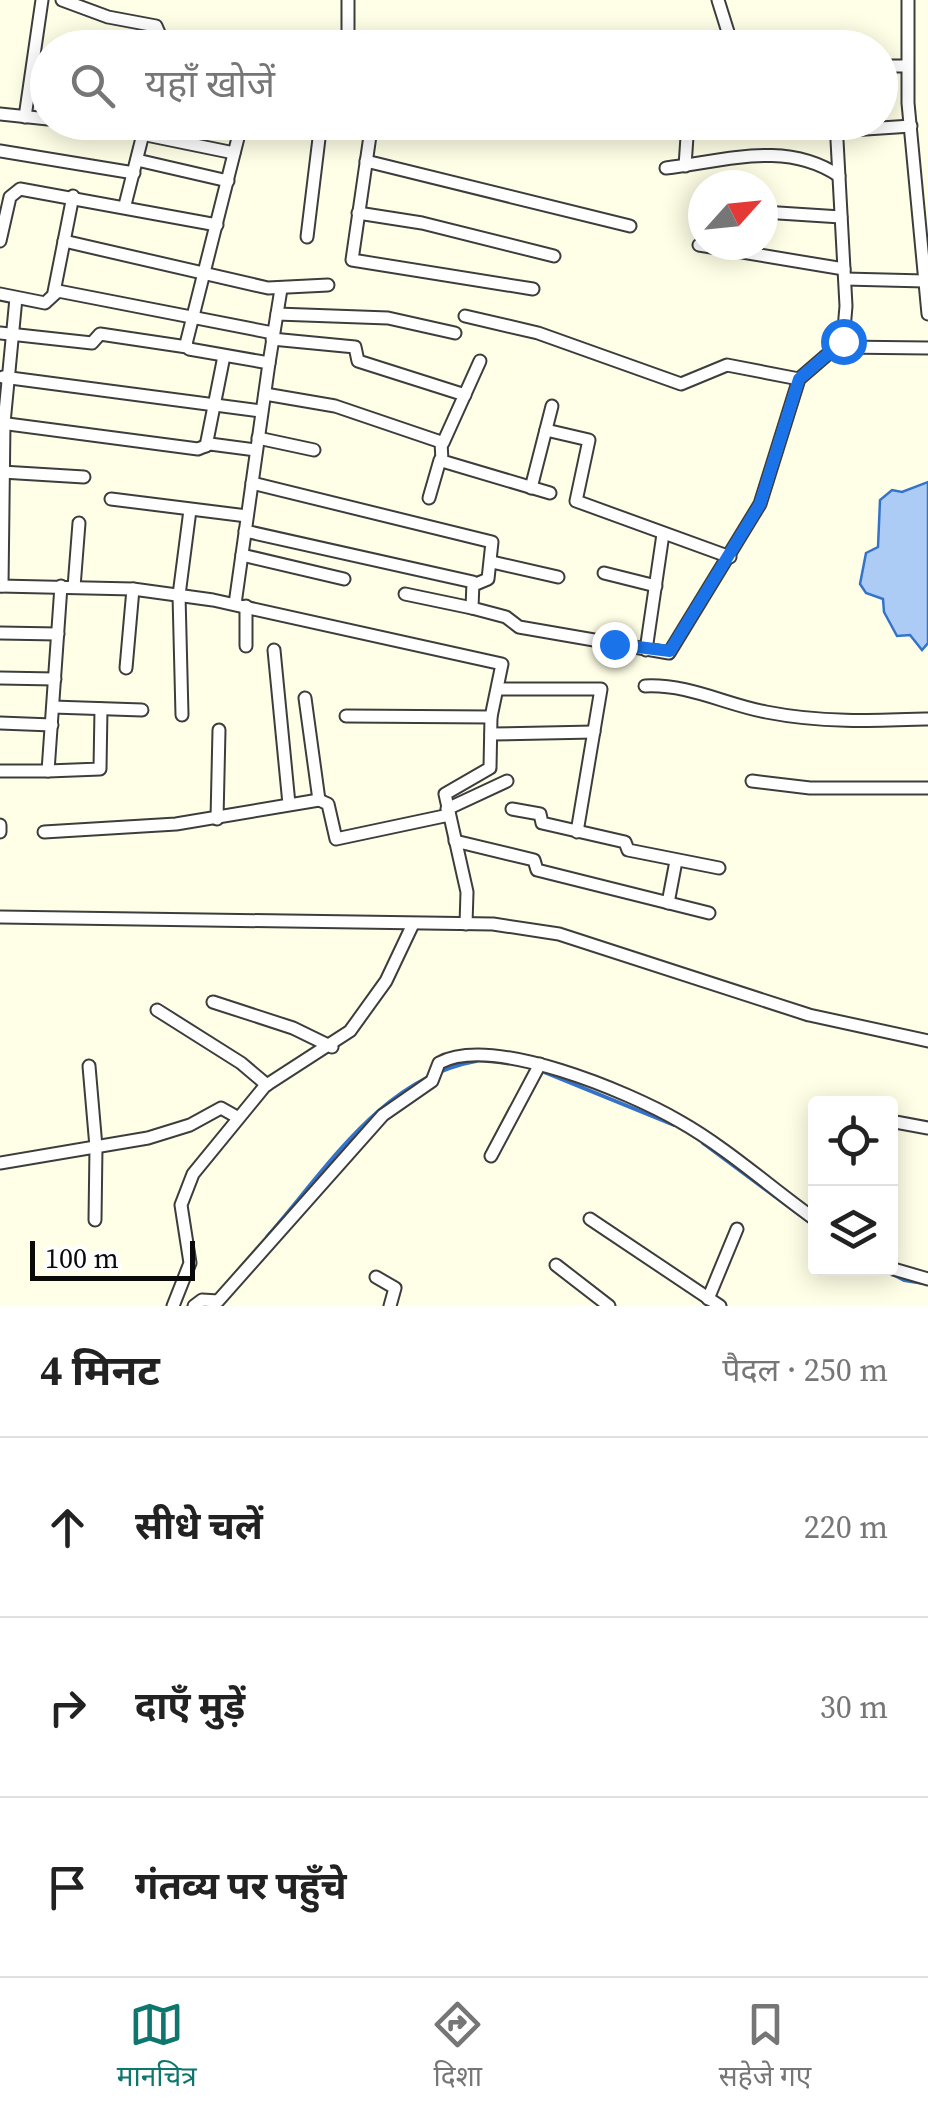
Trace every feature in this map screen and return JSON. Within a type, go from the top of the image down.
[{"type":"street","points":[[38,30],[42,0]]},
{"type":"street","points":[[62,0],[108,17],[156,26],[158,30]]},
{"type":"street","points":[[348,0],[348,30]]},
{"type":"street","points":[[718,0],[727,30]]},
{"type":"street","points":[[908,0],[907,66],[928,314]]},
{"type":"street","points":[[898,66],[907,66]]},
{"type":"street","points":[[25,117],[30,83]]},
{"type":"street","points":[[0,114],[30,117]]},
{"type":"street","points":[[898,126],[911,126]]},
{"type":"street","points":[[125,206],[142,140]]},
{"type":"street","points":[[172,140],[234,153]]},
{"type":"street","points":[[187,348],[237,140]]},
{"type":"street","points":[[307,237],[319,140]]},
{"type":"street","points":[[369,140],[354,262],[532,289]]},
{"type":"street","points":[[685,166],[687,140]]},
{"type":"street","points":[[837,140],[846,320],[840,347]]},
{"type":"street","points":[[0,151],[228,181]]},
{"type":"street","points":[[666,168],[790,155],[819,162],[839,176]]},
{"type":"street","points":[[366,161],[630,226]]},
{"type":"street","points":[[0,241],[5,199],[20,189],[217,225]]},
{"type":"street","points":[[0,294],[46,302],[54,292],[73,196]]},
{"type":"street","points":[[358,213],[422,223],[554,256]]},
{"type":"street","points":[[778,213],[841,217]]},
{"type":"street","points":[[64,241],[281,289],[328,285]]},
{"type":"street","points":[[774,260],[844,274],[926,282]]},
{"type":"street","points":[[246,646],[241,605],[242,555],[281,289]]},
{"type":"street","points":[[54,292],[273,336],[354,347],[360,362],[465,394]]},
{"type":"street","points":[[16,298],[6,334],[1,586],[134,589],[179,595],[241,605],[499,663],[503,669],[492,717],[489,770],[448,788],[448,812],[467,892],[466,924]]},
{"type":"street","points":[[276,314],[388,318],[455,332]]},
{"type":"street","points":[[465,316],[538,333],[681,384],[727,366],[799,379]]},
{"type":"street","points":[[6,334],[92,343],[100,334],[269,363]]},
{"type":"street","points":[[405,594],[506,616],[519,628],[670,651],[730,557],[772,473],[799,379],[840,347],[928,348]]},
{"type":"street","points":[[206,446],[224,356]]},
{"type":"street","points":[[429,498],[444,443],[480,361]]},
{"type":"street","points":[[4,377],[261,411]]},
{"type":"street","points":[[265,394],[335,406],[444,443]]},
{"type":"street","points":[[531,488],[552,406]]},
{"type":"street","points":[[2,423],[198,449],[257,444],[314,450]]},
{"type":"street","points":[[546,430],[588,439],[576,501],[730,557]]},
{"type":"street","points":[[440,460],[550,493]]},
{"type":"street","points":[[2,472],[84,477]]},
{"type":"street","points":[[246,531],[476,584],[487,582],[495,545],[488,540],[252,483]]},
{"type":"street","points":[[111,499],[247,516]]},
{"type":"street","points":[[182,714],[179,595],[190,510]]},
{"type":"street","points":[[48,771],[58,634],[79,523]]},
{"type":"street","points":[[646,650],[663,534]]},
{"type":"street","points":[[242,555],[344,579]]},
{"type":"street","points":[[492,562],[558,576]]},
{"type":"street","points":[[604,573],[656,586]]},
{"type":"street","points":[[472,608],[476,584]]},
{"type":"street","points":[[126,668],[134,589]]},
{"type":"street","points":[[0,633],[58,634]]},
{"type":"street","points":[[274,650],[288,804]]},
{"type":"street","points":[[0,678],[55,679]]},
{"type":"street","points":[[646,686],[684,688],[744,708],[821,722],[928,719]]},
{"type":"street","points":[[498,689],[600,688],[577,832]]},
{"type":"street","points":[[306,698],[319,800]]},
{"type":"street","points":[[53,707],[142,710]]},
{"type":"street","points":[[0,770],[100,769],[102,709]]},
{"type":"street","points":[[346,716],[492,717]]},
{"type":"street","points":[[0,723],[52,726]]},
{"type":"street","points":[[218,819],[220,730]]},
{"type":"street","points":[[491,734],[594,732]]},
{"type":"street","points":[[44,832],[112,830],[218,819],[319,800],[328,804],[336,839],[448,812],[507,781]]},
{"type":"street","points":[[752,781],[810,788],[928,788]]},
{"type":"street","points":[[512,809],[538,814],[542,824],[676,861],[719,868]]},
{"type":"street","points":[[455,841],[534,860],[538,870],[709,913]]},
{"type":"street","points":[[668,903],[676,861]]},
{"type":"street","points":[[0,917],[466,924],[559,934],[810,1015],[928,1041]]},
{"type":"street","points":[[173,1306],[190,1263],[182,1197],[193,1174],[266,1085],[332,1047],[350,1032],[386,982],[413,924]]},
{"type":"street","points":[[213,1002],[293,1028],[332,1047]]},
{"type":"street","points":[[157,1010],[241,1063],[266,1085]]},
{"type":"street","points":[[194,1306],[210,1302],[384,1116],[435,1074],[444,1060],[479,1054],[538,1068],[679,1122],[808,1214]]},
{"type":"street","points":[[89,1066],[96,1147],[95,1220]]},
{"type":"street","points":[[491,1156],[538,1068]]},
{"type":"street","points":[[0,1163],[178,1130],[220,1108],[237,1117]]},
{"type":"street","points":[[898,1122],[928,1128]]},
{"type":"street","points":[[590,1220],[720,1306]]},
{"type":"street","points":[[708,1299],[737,1229]]},
{"type":"street","points":[[556,1265],[609,1306]]},
{"type":"street","points":[[898,1270],[928,1279]]},
{"type":"street","points":[[376,1278],[395,1288],[390,1306]]},
{"type":"water","points":[[928,482],[928,643],[922,650],[910,635],[897,636],[884,612],[883,599],[866,593],[860,584],[866,553],[878,547],[880,500],[892,490],[902,492]]},
{"type":"waterway","points":[[267,1237],[335,1156],[384,1106],[442,1071],[476,1061]]},
{"type":"waterway","points":[[539,1070],[674,1125]]},
{"type":"waterway","points":[[703,1143],[808,1221]]},
{"type":"waterway","points":[[897,1276],[923,1283]]},
{"type":"route","points":[[614,644],[670,651],[760,504],[778,457],[799,379],[843,341]]}]
